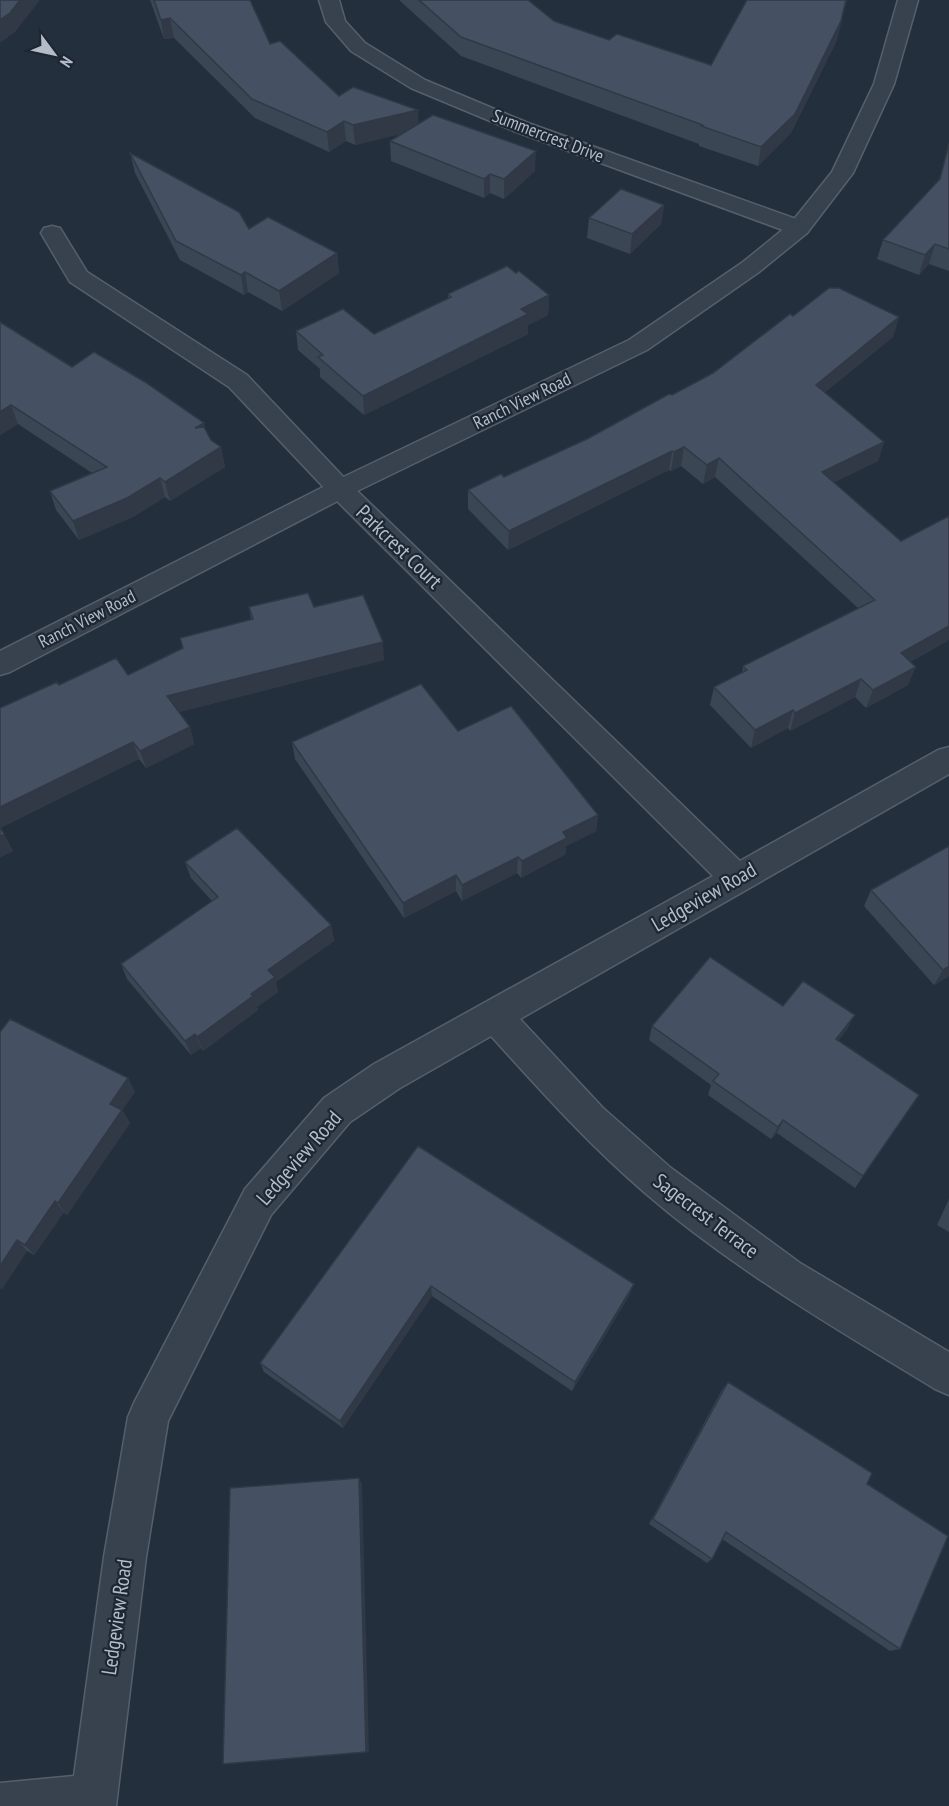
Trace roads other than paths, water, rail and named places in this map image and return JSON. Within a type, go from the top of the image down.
[{"type":"street","name":"Summercrest Drive","points":[[328,0],[336,22],[358,47],[418,84],[520,127],[799,228]]},
{"type":"street","name":"Ranch View Road","points":[[0,664],[340,489],[638,345],[751,267],[799,228],[842,173],[884,84],[908,0]]},
{"type":"street","name":"Parkcrest Court","points":[[52,232],[78,277],[238,381],[340,489],[738,878]]},
{"type":"street","name":"Ledgeview Road","points":[[93,1802],[125,1557],[148,1417],[258,1202],[337,1110],[387,1076],[949,759]]},
{"type":"street","name":"Sagecrest Terrace","points":[[495,1016],[590,1120],[658,1181],[786,1277],[949,1375]]},
{"type":"street","points":[[0,1806],[93,1802]]}]
